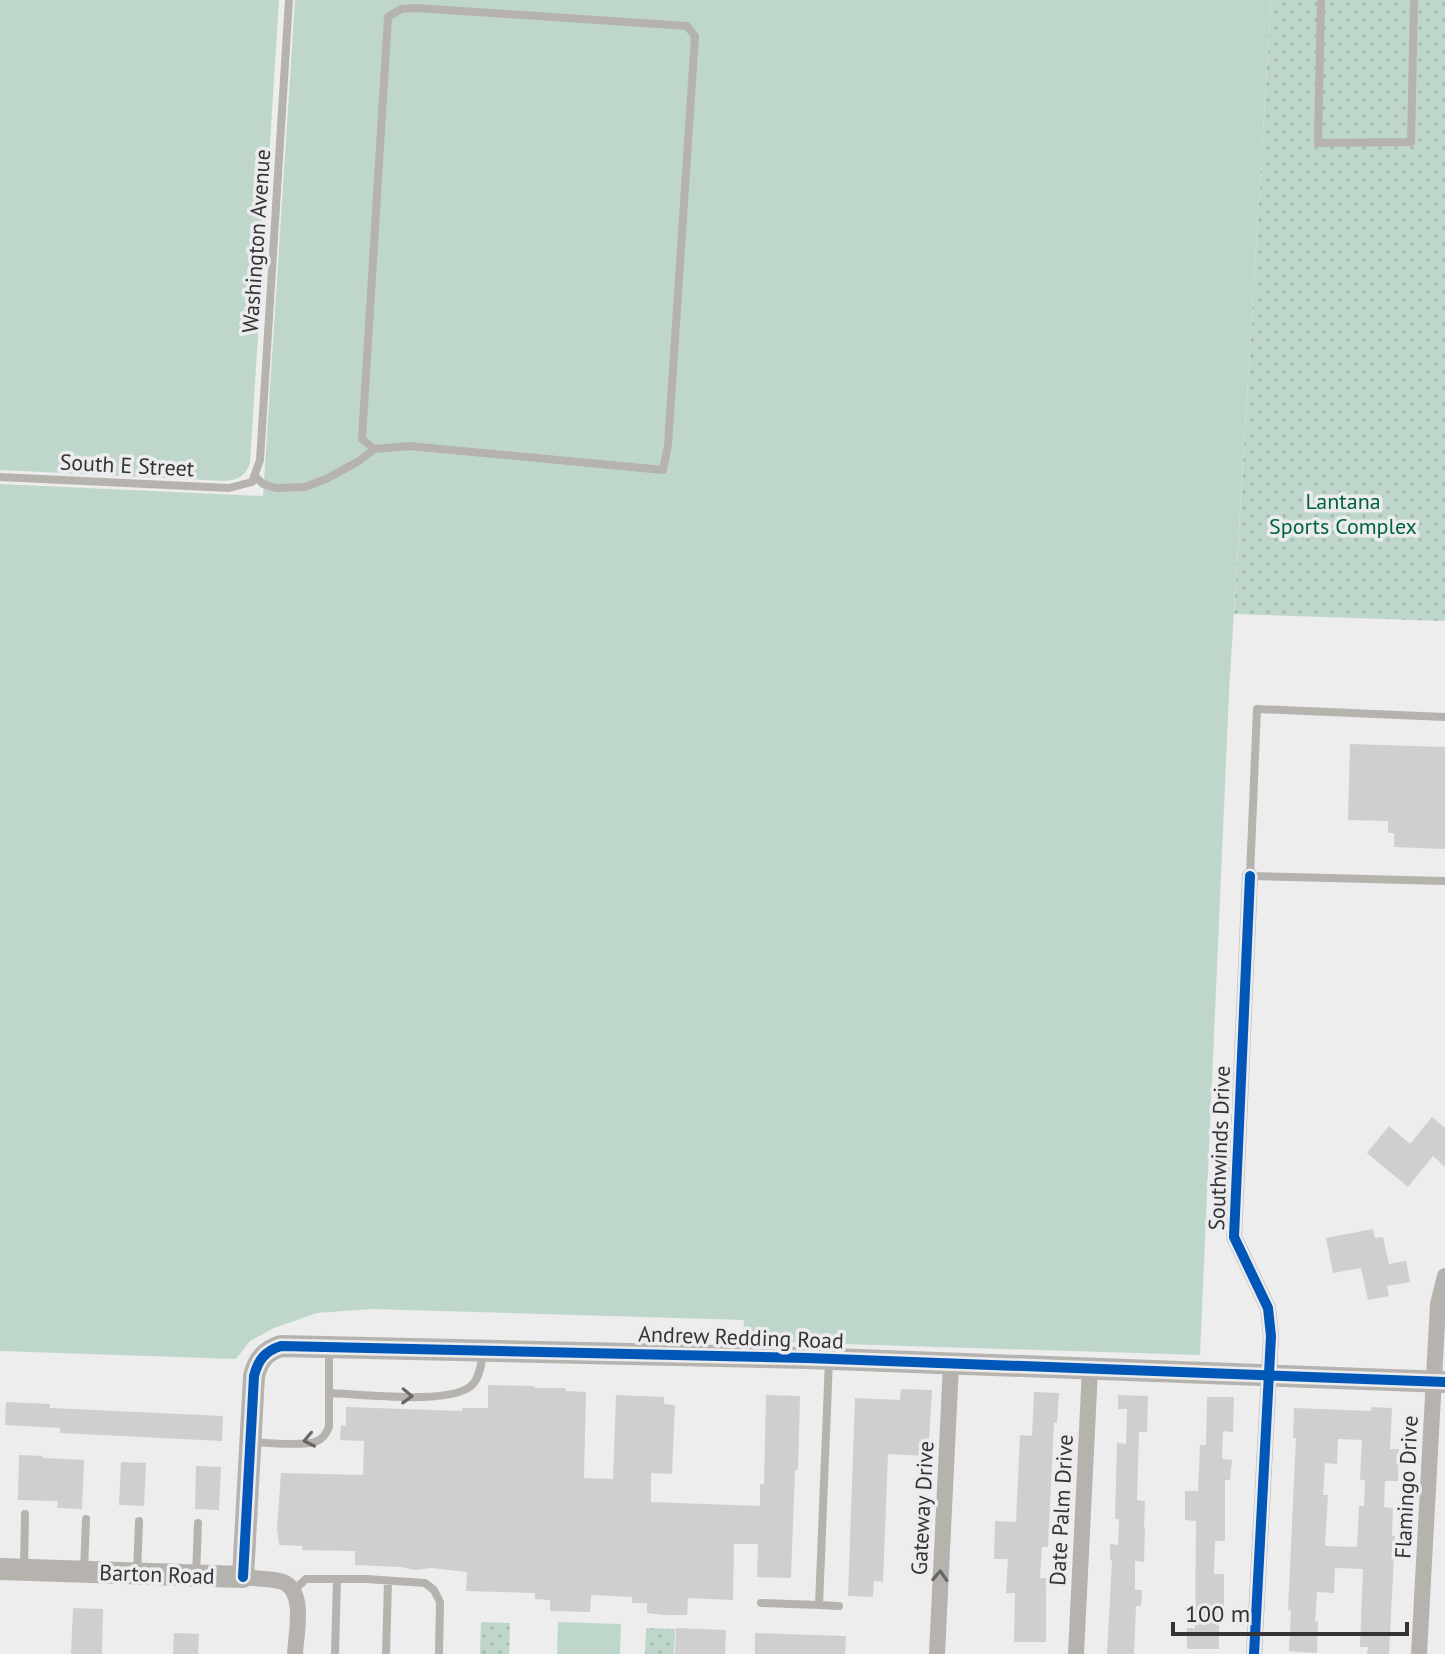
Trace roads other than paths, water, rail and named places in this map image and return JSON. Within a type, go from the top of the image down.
[{"type":"street","name":"Southwinds Drive","points":[[1250,876],[1234,1237],[1268,1308],[1271,1336],[1254,1654]]},
{"type":"street","name":"Flamingo Drive","points":[[1419,1654],[1439,1381],[1438,1304],[1445,1276]]},
{"type":"street","name":"Andrew Redding Road","points":[[243,1577],[254,1376],[262,1356],[281,1346],[829,1359],[1439,1381]]},
{"type":"street","name":"Gateway Drive","points":[[937,1654],[951,1364]]},
{"type":"street","name":"Date Palm Drive","points":[[1076,1654],[1090,1369]]},
{"type":"street","name":"Barton Road","points":[[0,1569],[243,1577],[283,1582],[294,1590]]},
{"type":"street","points":[[294,1590],[298,1599],[295,1654]]},
{"type":"lane","name":"Washington Avenue","points":[[254,479],[260,460],[289,0]]},
{"type":"lane","points":[[1321,0],[1318,143],[1411,142],[1414,0]]},
{"type":"lane","points":[[254,479],[276,488],[305,487],[348,467],[374,449],[409,446],[663,470],[668,445],[695,36],[687,26],[416,8],[401,9],[388,17],[362,439],[374,449]]},
{"type":"lane","name":"South E Street","points":[[0,477],[229,488],[254,479]]},
{"type":"lane","points":[[1445,717],[1257,709],[1250,876],[1445,881]]},
{"type":"lane","points":[[251,1442],[307,1443],[318,1441],[325,1435],[329,1427],[329,1347]]},
{"type":"lane","points":[[329,1393],[426,1397],[460,1393],[472,1385],[480,1370],[484,1351]]},
{"type":"lane","points":[[819,1605],[829,1359]]},
{"type":"lane","points":[[24,1570],[25,1514]]},
{"type":"lane","points":[[84,1572],[86,1519]]},
{"type":"lane","points":[[137,1574],[139,1521]]},
{"type":"lane","points":[[196,1576],[198,1523]]},
{"type":"lane","points":[[294,1590],[306,1579],[425,1583],[434,1590],[440,1602],[439,1654]]},
{"type":"lane","points":[[335,1654],[337,1579]]},
{"type":"lane","points":[[386,1654],[388,1581]]},
{"type":"lane","points":[[761,1603],[839,1606]]},
{"type":"park label","name":"Lantana Sports Complex","points":[[1343,514]]}]
